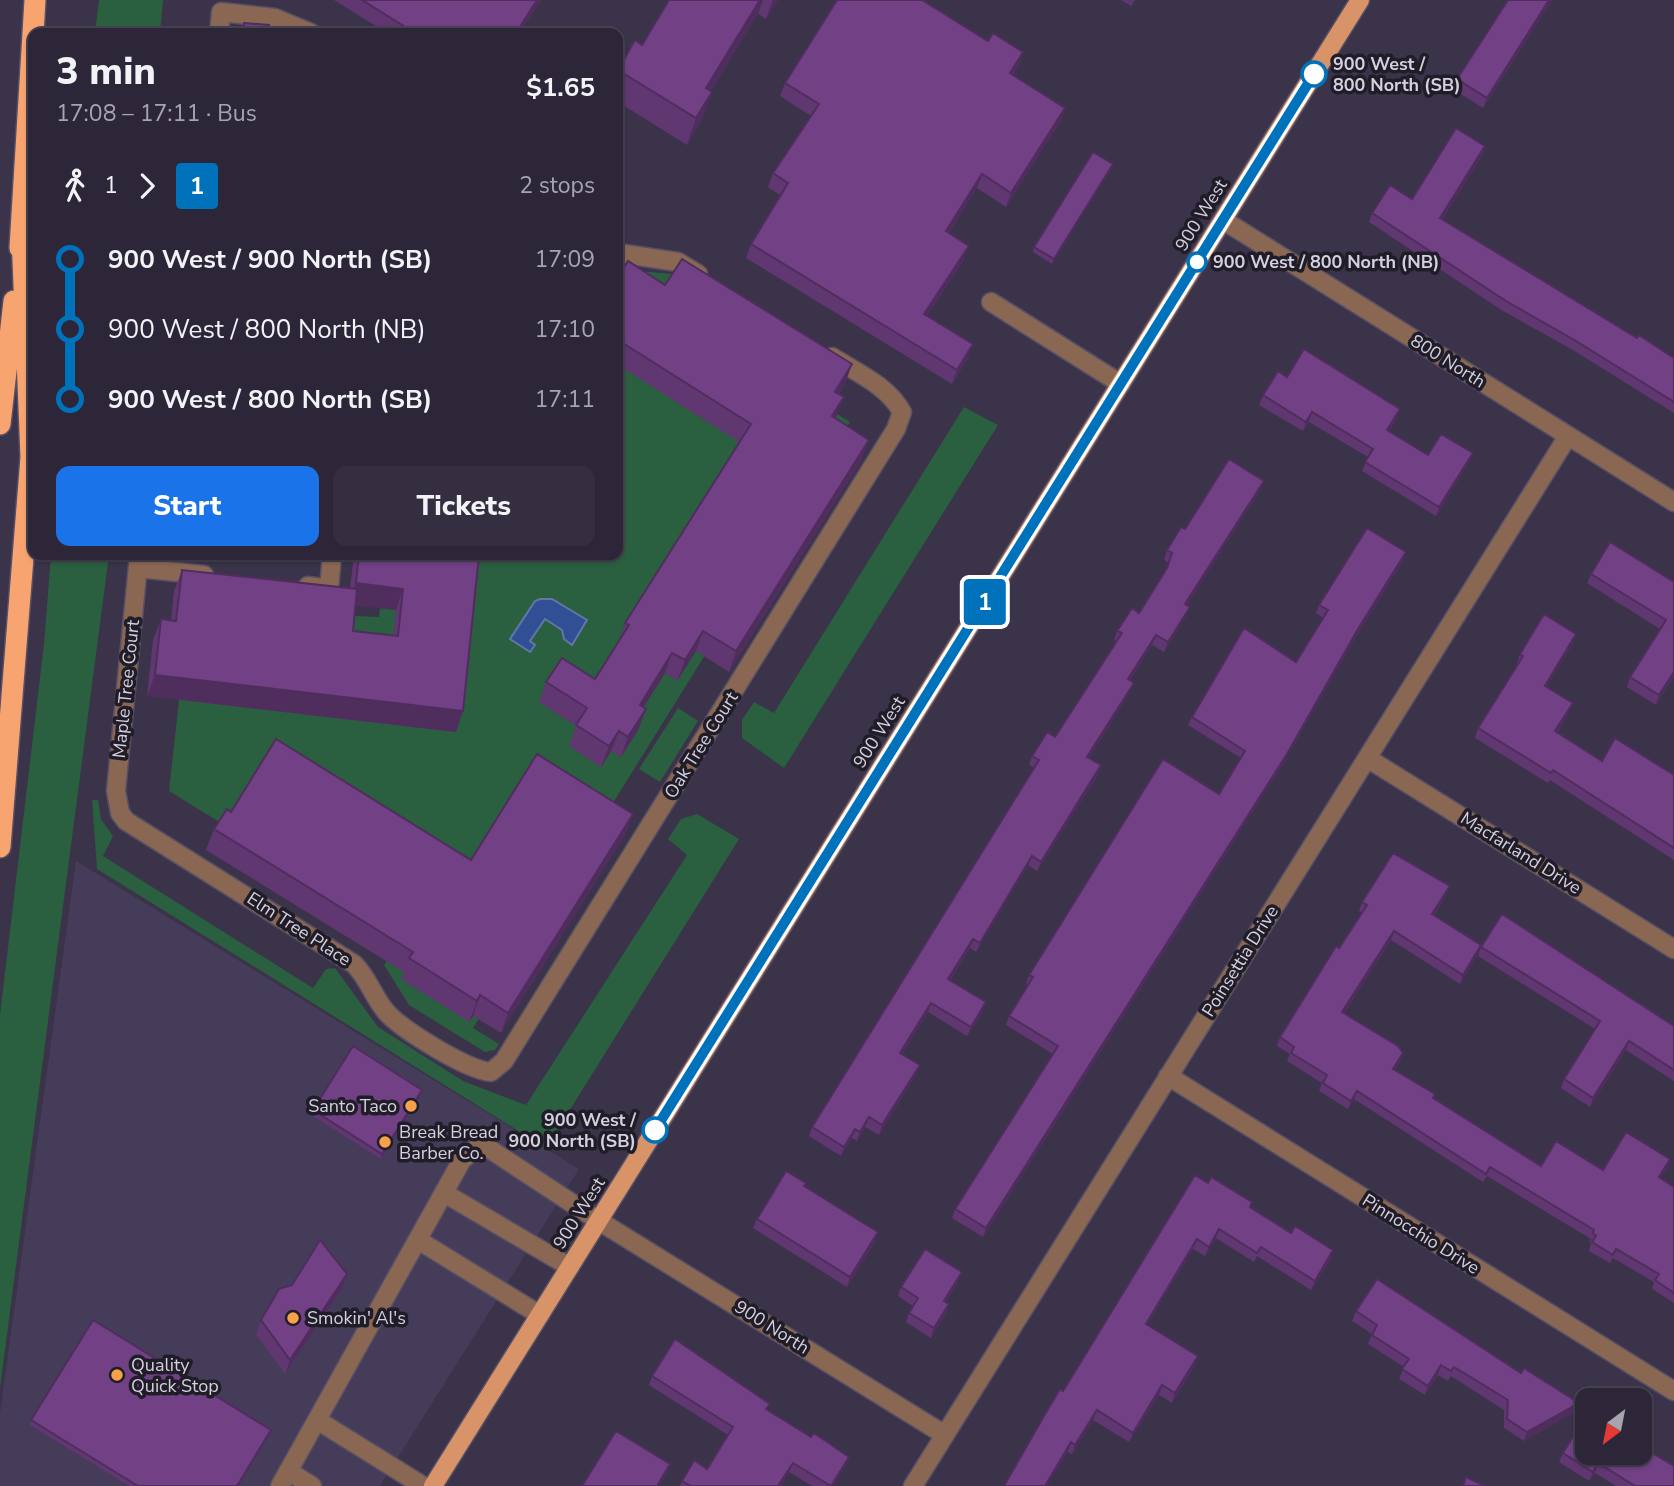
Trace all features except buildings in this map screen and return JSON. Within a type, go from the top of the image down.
[{"type":"highway","points":[[33,28],[35,0]]},
{"type":"highway","points":[[0,424],[22,235],[28,127]]},
{"type":"highway","points":[[22,235],[28,383]]},
{"type":"highway","points":[[0,847],[28,495]]},
{"type":"main road","name":"900 West","points":[[433,1486],[1360,0]]},
{"type":"street","points":[[219,28],[221,12],[287,21],[301,28]]},
{"type":"street","name":"800 North","points":[[1223,220],[1674,502]]},
{"type":"street","points":[[623,254],[678,262],[717,286]]},
{"type":"street","points":[[991,302],[1121,384]]},
{"type":"street","name":"Oak Tree Court","points":[[491,1072],[512,1050],[888,444],[902,412],[888,393],[820,349]]},
{"type":"street","name":"Poinsettia Drive","points":[[913,1486],[1568,436]]},
{"type":"street","points":[[288,584],[329,589],[332,560]]},
{"type":"street","points":[[138,561],[220,577]]},
{"type":"street","name":"Maple Tree Court","points":[[126,821],[120,813],[116,791],[138,561]]},
{"type":"street","name":"Macfarland Drive","points":[[1367,758],[1674,949]]},
{"type":"street","name":"Elm Tree Place","points":[[126,821],[355,964],[379,1003],[401,1024],[473,1068],[491,1072]]},
{"type":"street","name":"Pinnocchio Drive","points":[[1168,1076],[1674,1391]]},
{"type":"street","name":"900 North","points":[[444,1193],[462,1160],[482,1144],[599,1221],[945,1434]]},
{"type":"street","points":[[312,1486],[284,1479],[444,1193],[570,1267]]},
{"type":"street","points":[[418,1240],[540,1315]]},
{"type":"street","points":[[317,1420],[422,1486]]},
{"type":"shaded area","points":[[76,861],[579,1169],[380,1486],[0,1486],[0,1413]]},
{"type":"green space","points":[[99,0],[163,0],[160,28],[96,28]]},
{"type":"green space","points":[[623,269],[672,274],[657,299],[850,422],[473,1028],[499,1044],[495,1050],[485,1052],[409,1005],[384,965],[403,935],[169,791],[187,627],[352,640],[355,616],[379,617],[385,560],[623,560]]},
{"type":"green space","points":[[964,407],[998,425],[784,768],[742,738],[742,720],[754,702],[774,713]]},
{"type":"green space","points":[[51,560],[108,560],[0,1388],[0,1015],[44,644]]},
{"type":"green space","points":[[678,708],[698,721],[660,782],[639,769]]},
{"type":"green space","points":[[92,800],[98,800],[101,819],[113,836],[103,856],[313,988],[326,969],[335,968],[378,1027],[463,1081],[526,1105],[687,855],[668,839],[681,819],[697,814],[739,839],[546,1148],[97,869]]},
{"type":"water","points":[[552,599],[587,620],[572,645],[564,639],[562,630],[545,619],[530,641],[535,645],[530,652],[510,639],[535,601]]},
{"type":"bus line","name":"1","points":[[655,1130],[1314,74]]},
{"type":"place","name":"900 West / 800 North (SB)","points":[[1314,74]]},
{"type":"place","name":"900 West / 800 North (NB)","points":[[1197,262]]},
{"type":"place","name":"Santo Taco","points":[[411,1106]]},
{"type":"place","name":"900 West / 900 North (SB)","points":[[655,1130]]},
{"type":"place","name":"Break Bread Barber Co.","points":[[385,1142]]},
{"type":"place","name":"Smokin' Al's","points":[[293,1318]]},
{"type":"place","name":"Quality Quick Stop","points":[[117,1375]]}]
